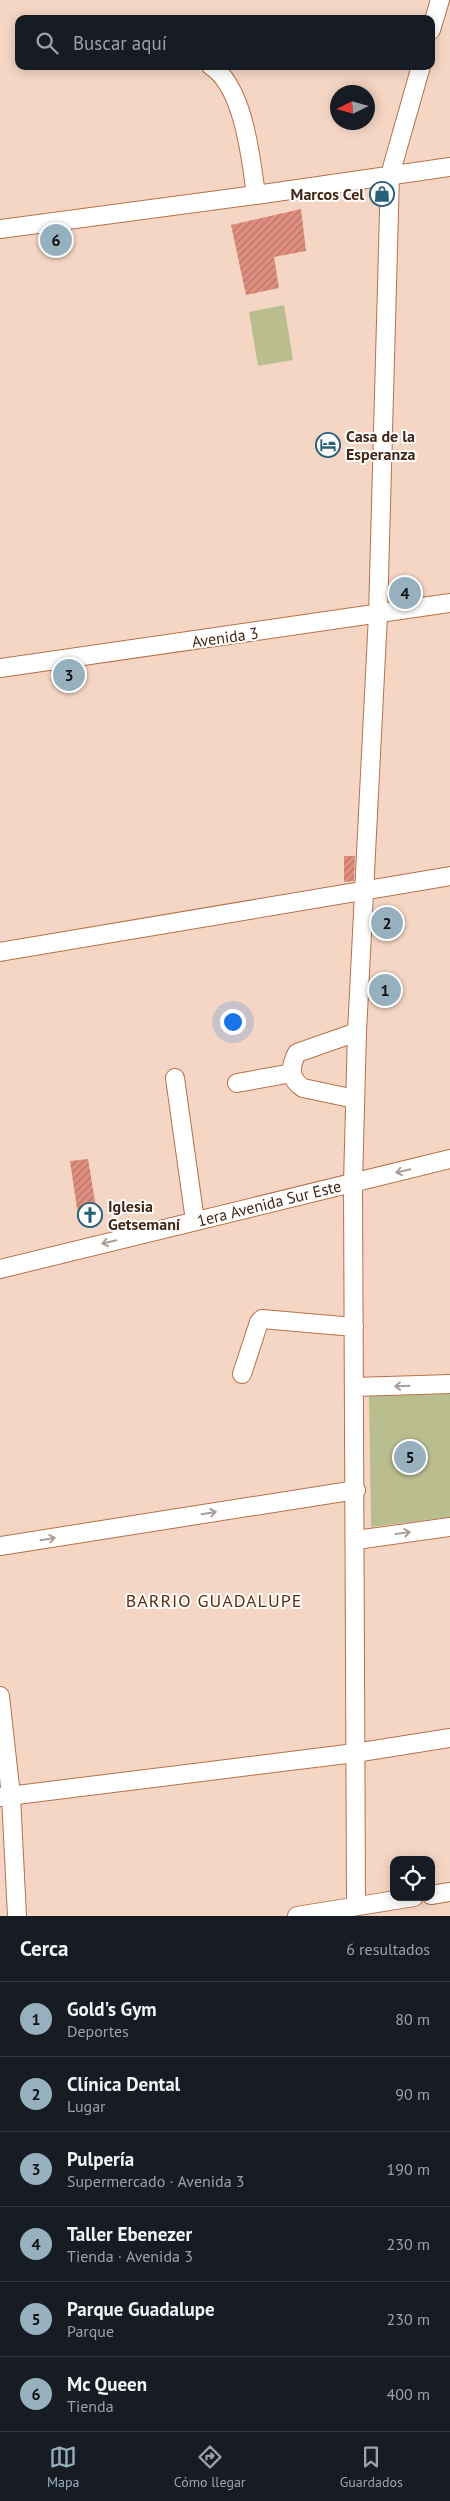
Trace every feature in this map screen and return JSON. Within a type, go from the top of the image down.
[{"type":"street","points":[[435,17],[440,0]]},
{"type":"street","points":[[216,70],[241,110],[251,157],[256,195]]},
{"type":"street","points":[[356,1906],[356,1490],[353,1183],[357,1032],[378,615],[390,175],[420,70]]},
{"type":"street","points":[[0,229],[450,167]]},
{"type":"street","name":"Avenida 3","points":[[0,668],[378,615],[450,603]]},
{"type":"street","points":[[0,952],[450,876]]},
{"type":"street","points":[[355,1099],[303,1088],[296,1084],[292,1073],[292,1062],[297,1053],[357,1032]]},
{"type":"street","points":[[237,1083],[292,1073]]},
{"type":"street","points":[[175,1078],[195,1221]]},
{"type":"street","name":"1era Avenida Sur Este","points":[[0,1269],[450,1159]]},
{"type":"street","points":[[242,1374],[259,1322],[262,1319],[354,1327]]},
{"type":"street","points":[[355,1387],[450,1384]]},
{"type":"street","points":[[0,1546],[356,1490]]},
{"type":"street","points":[[356,1540],[450,1527]]},
{"type":"street","points":[[0,1696],[5,1796],[17,1916]]},
{"type":"street","points":[[5,1796],[356,1753],[450,1738]]},
{"type":"street","points":[[435,1894],[450,1892]]},
{"type":"street","points":[[302,1916],[390,1901]]},
{"type":"green space","points":[[284,305],[293,360],[258,366],[249,312]]},
{"type":"green space","points":[[450,1394],[450,1517],[371,1527],[369,1396]]},
{"type":"building","points":[[301,209],[306,251],[274,257],[279,288],[246,295],[231,225]]},
{"type":"building","points":[[344,856],[355,856],[354,881],[344,882]]},
{"type":"building","points":[[376,916],[397,916],[397,930],[376,930]]},
{"type":"building","points":[[375,979],[395,980],[395,1001],[374,1000]]},
{"type":"building","points":[[88,1159],[98,1219],[79,1222],[70,1161]]},
{"type":"place","name":"Marcos Cel","points":[[382,194]]},
{"type":"place","name":"Mc Queen","points":[[56,240]]},
{"type":"place","name":"Casa de la Esperanza","points":[[328,445]]},
{"type":"place","name":"Taller Ebenezer","points":[[405,593]]},
{"type":"place","name":"Pulpería","points":[[69,675]]},
{"type":"place","name":"Clínica Dental","points":[[387,923]]},
{"type":"place","name":"Gold's Gym","points":[[385,990]]},
{"type":"place","name":"Iglesia Getsemaní","points":[[90,1215]]},
{"type":"place","name":"Parque Guadalupe","points":[[410,1457]]},
{"type":"district","name":"BARRIO GUADALUPE","points":[[214,1601]]}]
